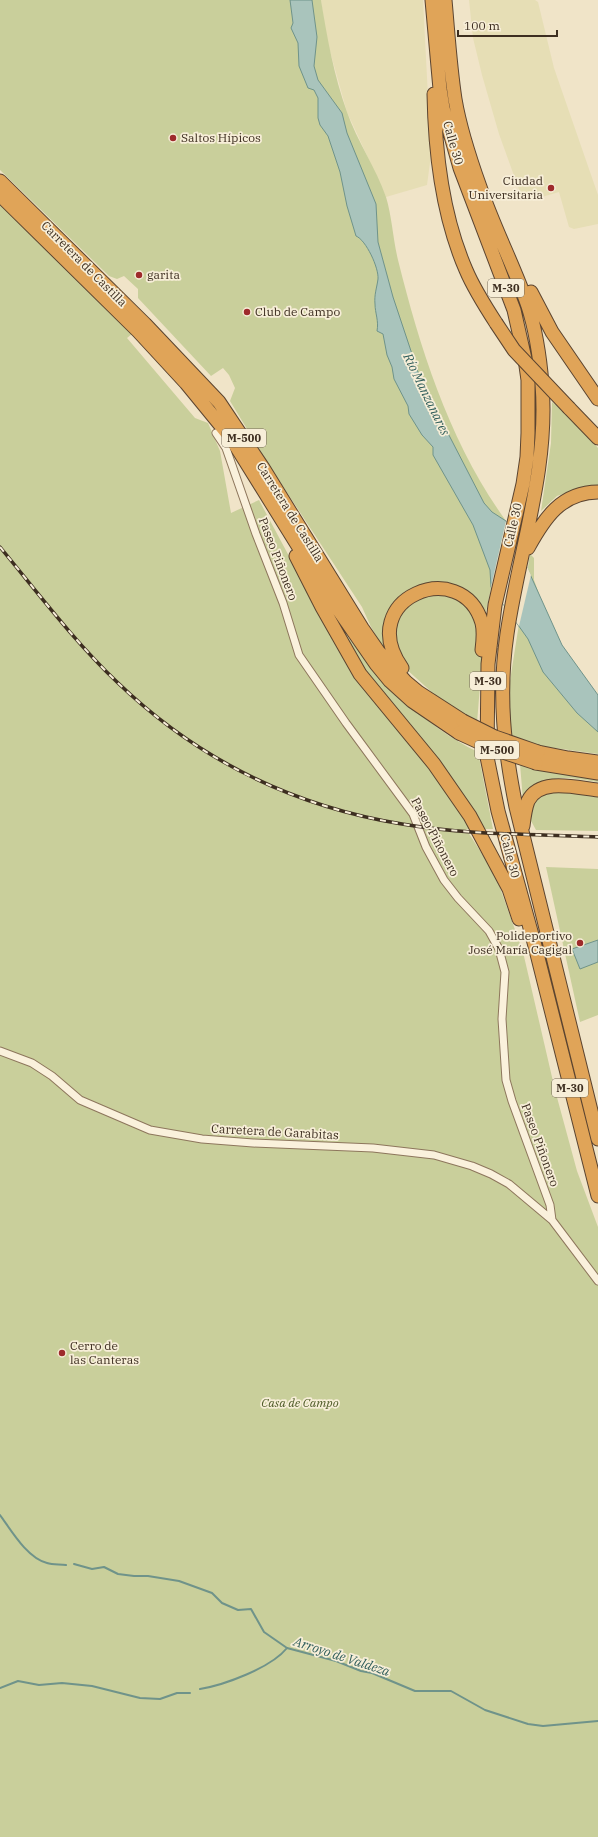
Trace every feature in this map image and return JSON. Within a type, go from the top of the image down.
[{"type":"highway","name":"Calle 30","points":[[432,0],[443,108],[460,168],[514,310],[528,380],[528,439],[523,484],[495,605],[488,664],[487,757],[498,812],[562,1054]]},
{"type":"highway","name":"Calle 30","points":[[445,0],[455,100],[470,158],[529,309],[542,382],[544,409],[541,457],[523,556],[506,635],[503,673],[502,715],[506,757],[522,829]]},
{"type":"highway","points":[[438,69],[434,84],[438,165],[444,201],[456,243],[466,270],[496,323],[514,350],[598,438]]},
{"type":"highway","name":"Carretera de Castilla","points":[[0,181],[145,324],[219,402],[263,468],[362,628],[378,651],[418,692],[494,749],[537,757],[598,772]]},
{"type":"highway","name":"Carretera de Castilla","points":[[0,195],[143,336],[186,383],[231,438],[254,472],[332,599],[376,664],[390,681],[412,701],[459,724]]},
{"type":"highway","points":[[486,201],[501,223],[536,305],[552,332],[598,399]]},
{"type":"highway","points":[[254,472],[322,607],[360,674],[434,764],[470,816],[497,865],[509,889],[538,986],[562,1054]]},
{"type":"highway","points":[[523,556],[550,512],[561,503],[574,496],[598,492]]},
{"type":"highway","points":[[459,724],[421,689],[401,668],[392,652],[389,641],[391,620],[395,612],[408,598],[420,591],[439,588],[458,593],[473,607],[482,624],[482,708],[487,757]]},
{"type":"highway","name":"Carretera de Castilla","points":[[537,757],[568,758],[598,762]]},
{"type":"highway","points":[[522,829],[528,802],[531,796],[541,789],[558,786],[598,790]]},
{"type":"highway","name":"M-30","points":[[522,829],[598,1137]]},
{"type":"highway","name":"M-30","points":[[562,1054],[598,1196]]},
{"type":"street","name":"Paseo Piñonero","points":[[216,433],[226,448],[256,534],[283,603],[299,654],[328,698],[413,814],[426,847],[444,880],[458,898],[489,931],[499,949],[505,972],[502,1019],[506,1080],[512,1101],[550,1205],[552,1220],[598,1281]]},
{"type":"street","name":"Carretera de Garabitas","points":[[0,1051],[32,1063],[52,1076],[80,1100],[150,1130],[202,1139],[253,1143],[373,1148],[453,1160],[491,1174],[508,1184],[552,1220]]},
{"type":"shaded area","points":[[321,0],[423,0],[431,155],[427,185],[386,197],[347,112],[326,37]]},
{"type":"shaded area","points":[[469,0],[535,0],[538,2],[554,68],[598,195],[598,224],[574,229],[569,227],[559,192],[528,201],[524,200],[521,195],[499,134],[482,75],[473,38]]},
{"type":"green space","name":"Club de Campo","points":[[0,0],[321,0],[328,42],[338,85],[351,123],[386,197],[398,260],[407,294],[417,329],[440,396],[453,428],[469,460],[486,491],[506,521],[486,611],[477,723],[436,696],[384,649],[371,627],[362,607],[267,462],[230,401],[235,388],[229,375],[223,368],[211,376],[138,298],[138,289],[124,276],[117,279],[109,276],[0,170]]},
{"type":"green space","name":"Casa de Campo","points":[[0,204],[132,334],[127,338],[195,418],[208,423],[220,451],[231,513],[259,500],[313,601],[335,638],[344,632],[388,684],[404,700],[439,729],[478,752],[493,829],[466,829],[495,874],[523,952],[555,1090],[577,1171],[598,1227],[598,1837],[0,1837]]},
{"type":"green space","points":[[552,402],[578,424],[598,448],[598,486],[581,488],[557,496],[541,511],[551,443]]},
{"type":"green space","points":[[530,554],[534,558],[534,580],[544,608],[562,649],[598,697],[598,754],[533,745],[510,736],[509,687]]},
{"type":"green space","points":[[520,764],[598,776],[598,782],[566,778],[558,779],[541,785],[523,800]]},
{"type":"green space","points":[[564,792],[598,794],[598,831],[536,830],[530,819],[529,810],[535,801],[547,793]]},
{"type":"green space","name":"Polideportivo José María Cagigal","points":[[546,867],[598,869],[598,1015],[580,1022]]},
{"type":"water","name":"Río Manzanares","points":[[290,0],[312,0],[317,37],[314,66],[318,80],[342,113],[347,133],[376,204],[378,242],[393,297],[421,381],[484,503],[492,512],[506,521],[562,645],[598,695],[598,732],[577,713],[543,672],[528,639],[491,587],[490,570],[473,525],[433,455],[433,447],[422,435],[409,414],[408,406],[394,379],[383,334],[377,331],[378,324],[375,307],[375,294],[378,274],[368,248],[356,236],[347,206],[340,172],[328,136],[320,125],[318,118],[318,98],[314,90],[308,88],[299,66],[298,43],[291,28],[293,23]]},
{"type":"water","points":[[598,940],[598,962],[580,969],[572,949]]},
{"type":"pier","points":[[506,521],[531,575],[519,626],[491,587]]},
{"type":"waterway","name":"Arroyo de Valdeza","points":[[0,1515],[20,1543],[33,1556],[47,1563],[66,1565]]},
{"type":"waterway","name":"Arroyo de Valdeza","points":[[74,1564],[92,1569],[104,1567],[118,1574],[148,1576],[179,1581],[212,1593],[222,1603],[238,1610],[251,1609],[264,1632],[287,1648],[336,1661],[361,1671],[372,1673],[415,1691],[451,1691],[485,1710],[528,1724],[543,1726],[598,1721]]},
{"type":"waterway","points":[[200,1689],[234,1680],[259,1669],[280,1655],[287,1648]]},
{"type":"waterway","points":[[0,1688],[18,1681],[39,1685],[62,1683],[92,1686],[140,1698],[160,1699],[177,1693],[190,1693]]},
{"type":"railway","points":[[0,547],[71,633],[117,682],[148,710],[180,735],[249,776],[285,792],[322,805],[361,816],[402,824],[426,828],[500,834],[598,837]]},
{"type":"place","name":"Saltos Hípicos","points":[[173,138]]},
{"type":"place","name":"Ciudad Universitaria","points":[[551,188]]},
{"type":"place","name":"garita","points":[[139,275]]},
{"type":"place","name":"Club de Campo","points":[[247,312]]},
{"type":"place","name":"Polideportivo José María Cagigal","points":[[580,943]]},
{"type":"place","name":"Cerro de las Canteras","points":[[62,1353]]}]
